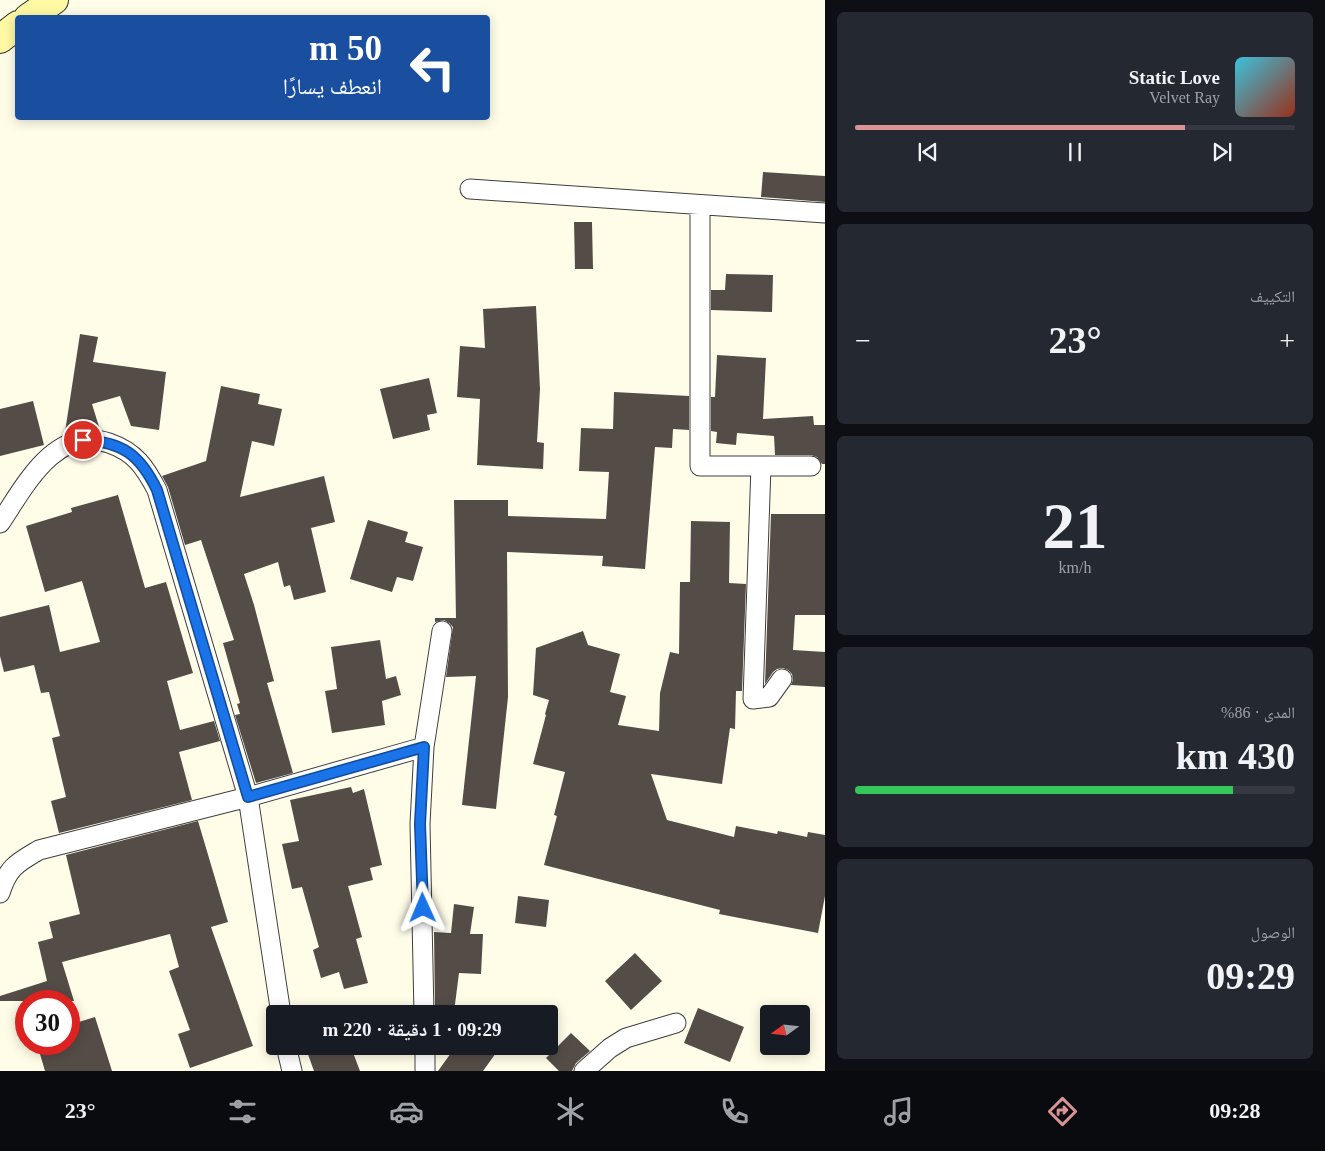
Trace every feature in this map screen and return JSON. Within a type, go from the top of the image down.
[{"type":"street","points":[[32,15],[54,0]]},
{"type":"street","points":[[0,39],[15,27]]},
{"type":"street","points":[[470,189],[825,213]]},
{"type":"street","points":[[700,205],[700,466],[811,466]]},
{"type":"street","points":[[0,523],[40,466],[53,453],[65,446],[83,440],[100,441],[118,446],[134,456],[148,471],[157,490],[248,797],[280,1005]]},
{"type":"street","points":[[761,466],[753,699],[769,696],[782,679]]},
{"type":"street","points":[[424,1005],[420,824],[424,747],[442,631]]},
{"type":"street","points":[[0,893],[5,876],[20,861],[39,850],[248,797],[424,747]]},
{"type":"street","points":[[584,1071],[610,1048],[626,1038],[676,1023]]},
{"type":"street","points":[[288,1055],[292,1071]]},
{"type":"street","points":[[425,1055],[425,1071]]},
{"type":"building","points":[[763,172],[825,176],[825,202],[761,197]]},
{"type":"building","points":[[574,222],[592,222],[593,269],[575,269]]},
{"type":"building","points":[[726,274],[773,275],[772,312],[711,310],[711,290],[725,290]]},
{"type":"building","points":[[536,306],[540,389],[537,442],[544,443],[543,469],[477,465],[480,399],[457,397],[460,346],[485,348],[483,309]]},
{"type":"building","points":[[80,334],[98,337],[93,362],[166,372],[159,430],[131,426],[120,396],[92,404],[100,430],[88,429],[65,432]]},
{"type":"building","points":[[717,355],[766,358],[763,419],[813,416],[814,425],[825,425],[825,464],[822,464],[817,457],[811,455],[775,455],[774,436],[737,433],[736,445],[716,443],[717,432],[711,431],[711,397],[715,397]]},
{"type":"building","points":[[429,378],[437,413],[427,415],[430,430],[393,439],[380,389]]},
{"type":"building","points":[[221,386],[260,394],[258,404],[282,409],[274,446],[252,441],[240,497],[324,476],[335,522],[311,528],[326,592],[294,600],[290,585],[284,587],[278,562],[244,574],[274,681],[267,683],[293,773],[256,783],[235,715],[240,714],[237,704],[240,703],[223,643],[234,640],[201,540],[185,545],[168,487],[162,476],[206,461]]},
{"type":"building","points":[[614,392],[689,396],[689,430],[673,429],[672,448],[655,447],[645,569],[602,566],[603,556],[507,552],[508,697],[496,809],[462,805],[476,676],[446,677],[453,627],[444,620],[435,622],[435,618],[456,618],[454,500],[508,500],[508,516],[606,519],[609,472],[579,471],[581,428],[613,429]]},
{"type":"building","points":[[33,401],[44,445],[0,456],[0,409]]},
{"type":"building","points":[[118,495],[145,588],[166,582],[193,673],[167,681],[180,730],[214,721],[220,741],[179,752],[192,800],[59,833],[51,801],[66,797],[52,738],[60,736],[49,692],[41,693],[34,665],[4,672],[0,656],[0,617],[49,605],[60,652],[100,642],[82,581],[45,592],[26,526],[72,512],[71,508]]},
{"type":"building","points":[[771,514],[825,514],[825,615],[795,615],[793,650],[825,652],[825,687],[791,685],[793,680],[792,674],[783,668],[773,672],[765,684]]},
{"type":"building","points":[[368,520],[408,532],[405,542],[423,547],[413,581],[397,577],[392,592],[350,579]]},
{"type":"building","points":[[691,521],[730,522],[729,583],[746,584],[742,691],[736,691],[735,729],[730,728],[722,784],[651,774],[667,820],[734,837],[736,826],[777,834],[778,831],[807,837],[808,832],[825,835],[825,896],[818,933],[719,914],[720,910],[544,865],[557,816],[554,815],[565,772],[533,764],[549,700],[533,695],[536,648],[583,631],[588,645],[620,654],[610,692],[626,696],[618,725],[659,731],[660,693],[670,652],[679,654],[680,582],[690,582]]},
{"type":"building","points":[[380,640],[386,679],[396,676],[401,695],[382,701],[385,725],[332,733],[325,691],[337,689],[331,647]]},
{"type":"building","points":[[351,787],[353,793],[364,789],[382,865],[370,868],[373,880],[348,886],[362,937],[356,939],[368,983],[344,989],[339,972],[321,978],[313,950],[319,947],[302,887],[292,889],[282,844],[299,841],[290,800]]},
{"type":"building","points":[[198,821],[228,922],[211,927],[253,1046],[190,1068],[178,1034],[190,1030],[169,971],[179,967],[170,934],[62,962],[71,990],[19,990],[47,981],[38,942],[53,938],[49,922],[80,914],[66,855]]},
{"type":"building","points":[[518,896],[549,900],[546,927],[515,923]]},
{"type":"building","points":[[454,904],[474,907],[470,934],[483,934],[481,974],[459,973],[455,1005],[435,1005],[434,932],[451,933]]},
{"type":"building","points":[[635,953],[662,981],[631,1010],[605,981]]},
{"type":"building","points":[[15,991],[15,1001],[0,1001],[0,996]]},
{"type":"building","points":[[698,1008],[744,1027],[730,1062],[684,1043]]},
{"type":"building","points":[[95,1017],[112,1071],[45,1071],[40,1055],[80,1055],[80,1022]]},
{"type":"building","points":[[571,1033],[590,1051],[576,1063],[572,1071],[559,1071],[546,1058],[549,1055],[558,1055],[558,1046]]},
{"type":"building","points":[[308,1055],[354,1055],[360,1071],[314,1071]]},
{"type":"building","points":[[450,1055],[495,1055],[483,1071],[438,1071]]},
{"type":"route","points":[[83,440],[100,441],[118,446],[134,456],[148,471],[157,490],[248,797],[424,747],[420,824],[423,908]]}]
